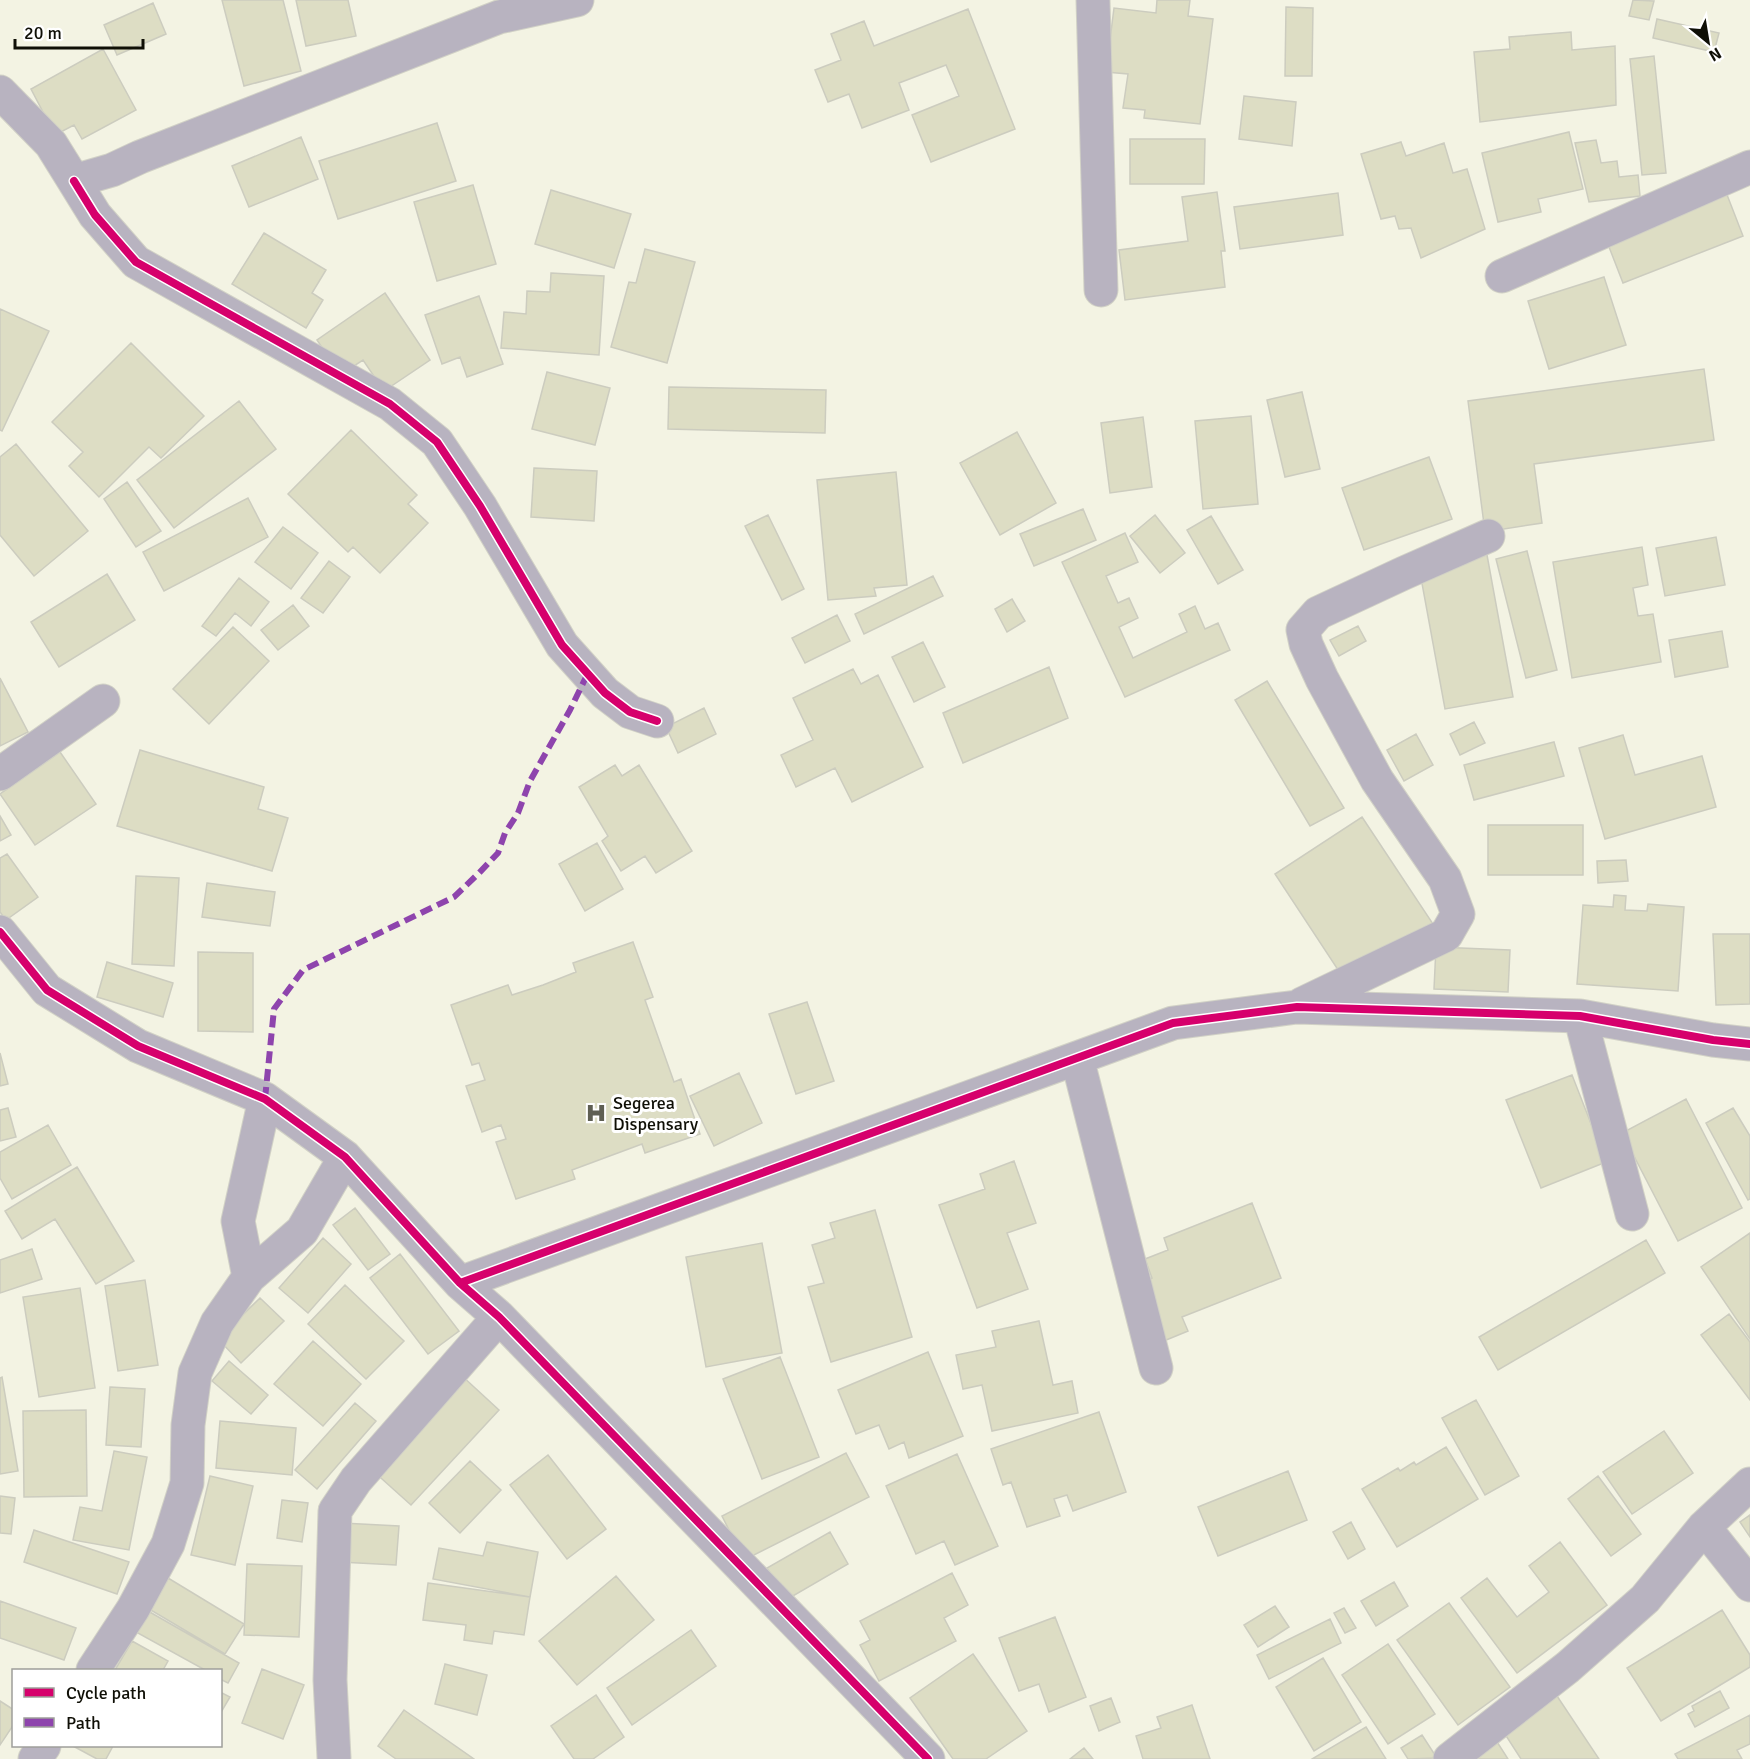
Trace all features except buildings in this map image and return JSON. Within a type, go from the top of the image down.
[{"type":"street","points":[[74,181],[112,170],[140,157],[500,17],[577,0]]},
{"type":"street","points":[[1093,0],[1101,290]]},
{"type":"street","points":[[0,92],[51,144],[95,215],[136,262],[390,404],[437,442],[480,506],[562,645],[605,693],[630,712],[657,721]]},
{"type":"street","points":[[1502,276],[1750,167]]},
{"type":"street","points":[[1297,1006],[1446,935],[1458,914],[1445,879],[1377,780],[1333,699],[1306,644],[1303,630],[1318,613],[1488,536]]},
{"type":"street","points":[[0,774],[103,701]]},
{"type":"street","points":[[0,932],[47,990],[138,1046],[266,1099],[345,1157],[460,1283],[499,1317],[928,1759]]},
{"type":"street","points":[[460,1283],[1173,1023],[1297,1006],[1580,1016],[1713,1040],[1750,1044]]},
{"type":"street","points":[[1580,1016],[1632,1214]]},
{"type":"street","points":[[1077,1058],[1156,1368]]},
{"type":"street","points":[[249,1277],[238,1221],[266,1099]]},
{"type":"street","points":[[94,1669],[133,1609],[168,1544],[187,1483],[188,1425],[195,1373],[217,1323],[249,1277],[302,1231],[345,1157]]},
{"type":"street","points":[[334,1758],[330,1680],[335,1511],[356,1480],[499,1317]]},
{"type":"street","points":[[1450,1759],[1568,1667],[1645,1599],[1704,1527],[1750,1484]]},
{"type":"street","points":[[1704,1527],[1750,1585]]},
{"type":"marked path","points":[[265,1099],[274,1009],[303,970],[454,897],[479,873],[498,853],[505,833],[518,813],[530,781],[587,675]]},
{"type":"cycle path","points":[[74,181],[95,215],[136,262],[390,404],[437,442],[480,506],[562,645],[605,693],[630,712],[657,721]]},
{"type":"cycle path","points":[[0,932],[47,990],[138,1046],[265,1099],[345,1157],[460,1283],[499,1317],[928,1759]]},
{"type":"cycle path","points":[[460,1283],[1173,1023],[1297,1007],[1580,1016],[1713,1040],[1750,1044]]},
{"type":"place","name":"Segerea Dispensary","points":[[596,1113]]}]
